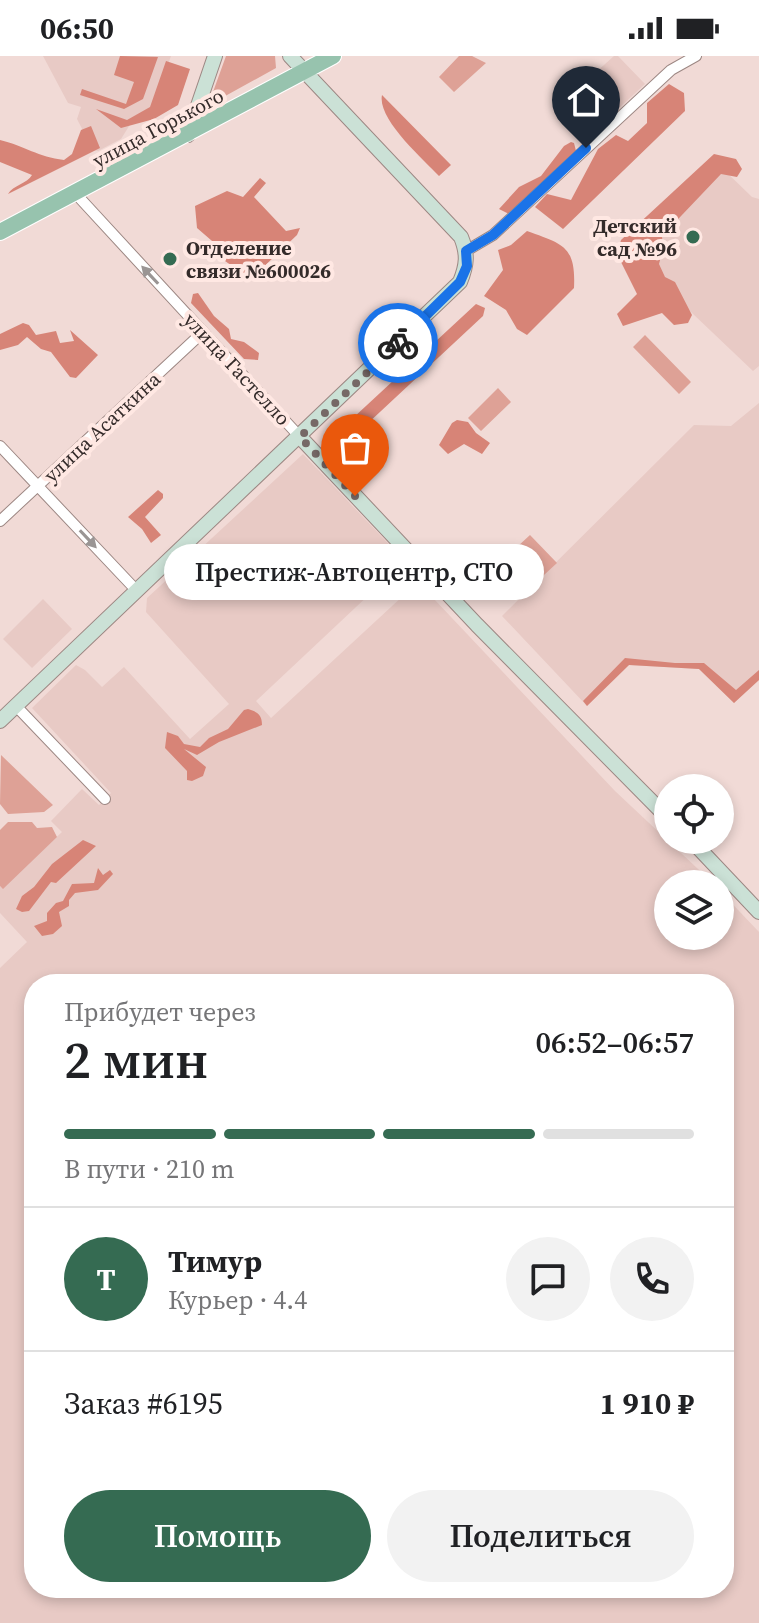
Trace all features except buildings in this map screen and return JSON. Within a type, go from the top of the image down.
[{"type":"main road","points":[[188,135],[215,56]]},
{"type":"main road","points":[[0,721],[460,282],[467,266],[461,237],[290,56]]},
{"type":"main road","name":"улица Горького","points":[[0,232],[333,56]]},
{"type":"main road","name":"улица Гастелло","points":[[300,437],[488,636],[654,804]]},
{"type":"main road","points":[[704,854],[759,912]]},
{"type":"street","points":[[466,251],[493,235],[671,70],[696,56]]},
{"type":"street","name":"улица Гастелло","points":[[76,194],[300,437]]},
{"type":"street","name":"улица Асаткина","points":[[0,521],[203,332]]},
{"type":"street","points":[[0,446],[137,591]]},
{"type":"street","points":[[16,706],[105,799]]},
{"type":"shaded area","points":[[43,56],[171,56],[152,110],[131,123],[121,139],[98,151],[93,150],[77,119],[81,107],[68,103]]},
{"type":"shaded area","points":[[120,56],[158,57],[143,99],[124,109],[80,95],[82,89],[126,104],[134,82],[114,75]]},
{"type":"shaded area","points":[[226,56],[275,56],[276,68],[218,100],[213,92]]},
{"type":"shaded area","points":[[459,56],[472,56],[486,63],[454,92],[439,77]]},
{"type":"shaded area","points":[[618,56],[645,84],[588,137],[559,104],[578,86],[588,89],[595,73]]},
{"type":"shaded area","points":[[166,61],[190,69],[178,105],[154,119],[121,128],[96,109],[127,120],[150,107]]},
{"type":"shaded area","points":[[669,84],[684,93],[685,111],[563,229],[535,207],[547,194],[571,200],[598,149],[616,135],[628,141],[647,123],[647,103]]},
{"type":"shaded area","points":[[382,95],[451,165],[439,176],[394,127],[382,105]]},
{"type":"shaded area","points":[[91,126],[100,148],[8,194],[32,175],[0,162],[0,140],[64,160],[72,154],[81,130]]},
{"type":"shaded area","points":[[571,142],[576,151],[509,214],[499,209],[519,187],[541,176],[564,146]]},
{"type":"shaded area","points":[[714,154],[736,159],[742,169],[737,177],[721,174],[662,236],[659,264],[665,277],[675,282],[692,315],[688,323],[674,325],[662,313],[623,326],[617,314],[637,294],[617,254],[621,240]]},
{"type":"shaded area","name":"Детский сад №96","points":[[719,165],[752,197],[759,199],[759,366],[753,371],[630,254]]},
{"type":"shaded area","points":[[260,178],[266,183],[254,197],[286,231],[300,228],[297,235],[254,276],[243,273],[216,256],[219,247],[197,228],[195,206],[227,191],[243,197]]},
{"type":"shaded area","points":[[527,231],[550,239],[570,255],[574,288],[527,335],[517,329],[506,310],[484,296],[503,270],[498,250],[511,245]]},
{"type":"shaded area","points":[[198,293],[214,316],[229,329],[231,339],[244,342],[259,353],[258,360],[244,359],[191,303],[193,294]]},
{"type":"shaded area","points":[[476,304],[485,308],[483,316],[366,425],[354,426],[353,418]]},
{"type":"shaded area","points":[[23,323],[29,325],[36,335],[56,331],[60,343],[74,341],[70,330],[98,355],[76,378],[70,377],[51,352],[41,349],[27,337],[18,345],[0,350],[0,334]]},
{"type":"shaded area","points":[[645,335],[691,382],[679,394],[633,347]]},
{"type":"shaded area","points":[[498,388],[511,402],[481,431],[468,418]]},
{"type":"shaded area","points":[[759,403],[759,680],[734,703],[699,669],[629,665],[587,706],[502,616],[694,425],[731,426]]},
{"type":"shaded area","points":[[457,420],[468,422],[476,433],[490,443],[482,454],[464,444],[448,454],[439,445]]},
{"type":"shaded area","points":[[303,454],[405,561],[256,701],[271,718],[418,582],[615,791],[654,828],[654,854],[682,854],[699,870],[654,870],[654,950],[734,950],[734,906],[759,932],[759,1623],[0,1623],[0,968],[27,942],[0,913],[0,886],[2,888],[62,832],[51,821],[82,789],[99,805],[111,793],[32,708],[76,665],[102,687],[124,667],[190,739],[229,704],[146,612],[147,598]]},
{"type":"shaded area","points":[[158,490],[163,498],[145,517],[161,535],[151,543],[142,529],[128,517]]},
{"type":"shaded area","points":[[530,535],[557,563],[532,586],[505,558]]},
{"type":"shaded area","points":[[43,599],[72,629],[32,668],[3,639]]},
{"type":"shaded area","points":[[625,658],[704,663],[736,690],[759,670],[759,680],[734,703],[699,669],[629,665],[587,706],[583,701]]},
{"type":"shaded area","points":[[248,709],[258,714],[262,725],[219,742],[197,755],[184,749],[206,767],[203,776],[187,780],[187,771],[165,748],[167,732],[178,736],[184,744],[200,747],[209,738],[228,729]]},
{"type":"shaded area","points":[[1,755],[53,805],[44,812],[8,814],[0,804]]},
{"type":"shaded area","points":[[8,822],[32,822],[37,828],[52,827],[57,837],[3,889],[0,886],[0,830]]},
{"type":"shaded area","points":[[83,840],[96,846],[56,883],[51,882],[29,911],[16,909],[22,896],[34,887],[52,864]]},
{"type":"shaded area","points":[[98,868],[103,875],[110,870],[113,874],[98,890],[75,893],[69,900],[69,906],[59,912],[62,926],[53,934],[42,936],[34,926],[47,921],[47,913],[56,903],[63,901],[72,884],[94,883]]},
{"type":"way so far","points":[[355,496],[300,437],[398,343]]},
{"type":"place","name":"Детский сад №96","points":[[693,237]]},
{"type":"place","name":"Отделение связи №600026","points":[[170,259]]},
{"type":"place","name":"Престиж-Автоцентр, СТО","points":[[355,496]]},
{"type":"route","points":[[398,343],[460,282],[467,266],[466,251],[493,235],[586,148]]}]
